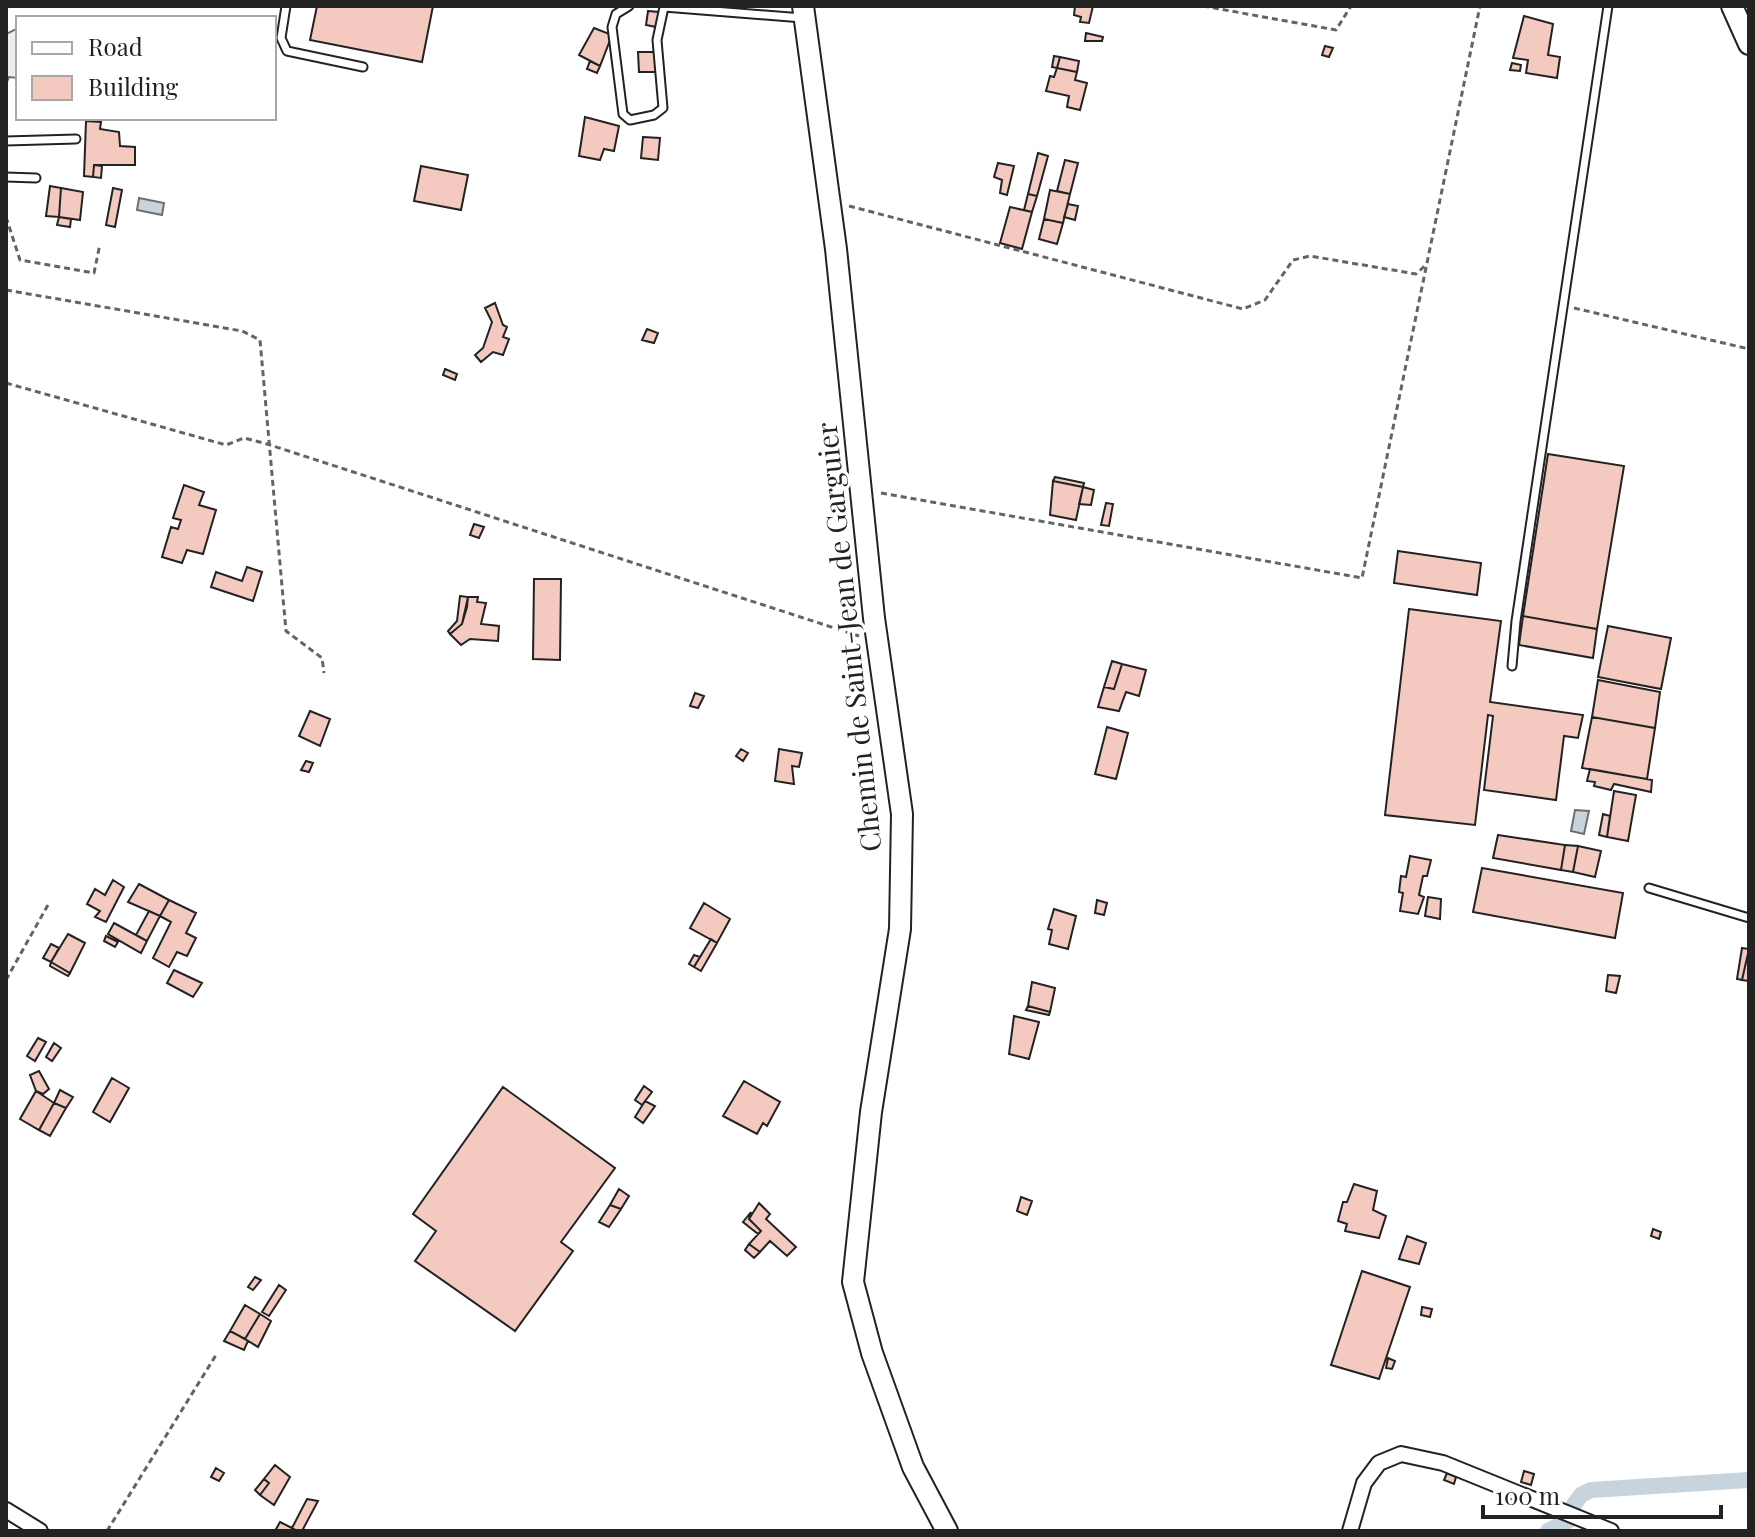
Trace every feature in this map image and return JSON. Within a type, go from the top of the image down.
[{"type":"street","points":[[1732,6],[1749,44]]},
{"type":"street","name":"Chemin de Saint-Jean de Garguier","points":[[804,12],[830,201],[878,642],[902,814],[900,929],[871,1112],[853,1282],[872,1353],[913,1467],[947,1531]]},
{"type":"street","points":[[1350,1531],[1364,1483],[1379,1463],[1401,1454],[1443,1463],[1611,1531]]},
{"type":"street","points":[[6,1510],[40,1531]]},
{"type":"lane","points":[[286,6],[281,38],[287,51],[363,67]]},
{"type":"lane","points":[[629,6],[616,14],[612,27],[623,114],[630,120],[654,115],[663,108],[657,40],[660,7],[804,12]]},
{"type":"lane","points":[[1512,666],[1516,621],[1608,6]]},
{"type":"lane","points":[[6,141],[76,139]]},
{"type":"lane","points":[[6,177],[36,178]]},
{"type":"lane","points":[[1649,888],[1749,918]]},
{"type":"path","points":[[1142,6],[1155,6]]},
{"type":"path","points":[[1203,6],[1336,30],[1351,6]]},
{"type":"path","points":[[861,490],[1362,578],[1480,6]]},
{"type":"path","points":[[830,201],[1243,309],[1265,300],[1293,260],[1310,256],[1416,274],[1427,264]]},
{"type":"path","points":[[6,217],[20,260],[33,264],[94,273],[100,244]]},
{"type":"path","points":[[6,290],[242,331],[260,340],[286,631],[322,658],[324,673]]},
{"type":"path","points":[[1563,305],[1749,349]]},
{"type":"path","points":[[6,383],[226,445],[244,438],[267,444],[878,642]]},
{"type":"path","points":[[6,980],[49,903]]},
{"type":"path","points":[[107,1531],[216,1355]]},
{"type":"shaded area","points":[[16,29],[16,78],[9,77],[6,84],[6,34]]},
{"type":"shaded area","points":[[139,198],[164,203],[162,215],[137,210]]},
{"type":"shaded area","points":[[1575,810],[1589,811],[1584,834],[1571,831]]},
{"type":"building","points":[[317,6],[433,6],[422,62],[310,40]]},
{"type":"building","points":[[1075,6],[1093,6],[1089,23],[1080,22],[1081,17],[1074,15]]},
{"type":"building","points":[[648,11],[659,12],[656,27],[646,25]]},
{"type":"building","points":[[1524,16],[1553,24],[1548,55],[1560,57],[1557,78],[1526,73],[1528,60],[1513,58]]},
{"type":"building","points":[[594,28],[612,35],[600,66],[579,55]]},
{"type":"building","points":[[1086,33],[1103,37],[1102,41],[1085,41]]},
{"type":"building","points":[[1325,46],[1333,48],[1329,57],[1322,55]]},
{"type":"building","points":[[638,52],[655,52],[657,72],[639,72]]},
{"type":"building","points":[[1054,56],[1060,57],[1057,68],[1052,67]]},
{"type":"building","points":[[1060,57],[1079,61],[1077,72],[1057,68]]},
{"type":"building","points":[[590,61],[600,66],[597,73],[587,69]]},
{"type":"building","points":[[1512,63],[1521,65],[1520,71],[1510,70]]},
{"type":"building","points":[[1057,68],[1077,72],[1075,80],[1087,83],[1080,110],[1067,107],[1069,96],[1046,91],[1050,76],[1054,77]]},
{"type":"building","points":[[585,117],[619,126],[614,151],[604,149],[600,160],[579,156]]},
{"type":"building","points":[[86,121],[101,122],[100,129],[119,132],[120,146],[135,147],[135,165],[94,165],[93,177],[84,176]]},
{"type":"building","points":[[643,137],[660,138],[658,160],[641,158]]},
{"type":"building","points":[[1038,153],[1048,156],[1037,196],[1028,194]]},
{"type":"building","points":[[1065,160],[1078,163],[1070,194],[1057,191]]},
{"type":"building","points":[[998,163],[1014,166],[1007,195],[1000,193],[1002,180],[994,177]]},
{"type":"building","points":[[94,165],[102,166],[101,178],[93,177]]},
{"type":"building","points":[[421,166],[468,175],[461,210],[414,201]]},
{"type":"building","points":[[50,186],[61,188],[59,217],[46,216]]},
{"type":"building","points":[[61,188],[83,192],[80,220],[59,217]]},
{"type":"building","points":[[113,188],[122,190],[115,227],[106,225]]},
{"type":"building","points":[[1050,190],[1070,194],[1063,223],[1044,219]]},
{"type":"building","points":[[1028,194],[1037,196],[1032,212],[1024,210]]},
{"type":"building","points":[[1068,204],[1078,206],[1075,220],[1064,217]]},
{"type":"building","points":[[1010,207],[1032,212],[1022,249],[1000,243]]},
{"type":"building","points":[[59,217],[71,219],[70,227],[57,225]]},
{"type":"building","points":[[1044,219],[1063,223],[1057,244],[1039,239]]},
{"type":"building","points":[[495,303],[503,325],[507,327],[503,337],[509,339],[503,355],[493,352],[481,362],[475,355],[483,348],[492,322],[485,308]]},
{"type":"building","points":[[647,329],[658,333],[654,343],[642,340]]},
{"type":"building","points":[[445,369],[457,374],[455,380],[443,375]]},
{"type":"building","points":[[1548,454],[1624,466],[1597,629],[1523,616]]},
{"type":"building","points":[[1055,477],[1084,483],[1083,487],[1053,481]]},
{"type":"building","points":[[1053,481],[1083,487],[1076,520],[1050,515]]},
{"type":"building","points":[[184,485],[204,492],[199,505],[216,510],[203,554],[187,550],[182,563],[162,557],[171,527],[178,529],[181,520],[173,518]]},
{"type":"building","points":[[1083,487],[1094,490],[1091,505],[1079,504]]},
{"type":"building","points":[[1106,503],[1113,504],[1109,526],[1101,525]]},
{"type":"building","points":[[474,524],[484,527],[479,538],[470,535]]},
{"type":"building","points":[[1398,551],[1481,563],[1477,595],[1394,583]]},
{"type":"building","points":[[247,567],[262,572],[253,601],[211,587],[216,572],[242,581]]},
{"type":"building","points":[[534,579],[561,579],[560,660],[533,659]]},
{"type":"building","points":[[460,596],[468,597],[467,607],[462,624],[450,634],[448,631],[457,621]]},
{"type":"building","points":[[468,597],[478,597],[477,602],[486,603],[481,624],[499,626],[498,641],[470,639],[461,645],[450,634],[462,624]]},
{"type":"building","points":[[1409,609],[1501,621],[1490,702],[1583,715],[1578,738],[1564,736],[1556,800],[1484,790],[1493,716],[1488,715],[1475,825],[1385,815]]},
{"type":"building","points":[[1523,616],[1597,629],[1593,658],[1519,645]]},
{"type":"building","points":[[1608,626],[1671,638],[1661,689],[1598,677]]},
{"type":"building","points":[[1112,661],[1122,664],[1114,689],[1104,687]]},
{"type":"building","points":[[1122,664],[1146,670],[1139,696],[1126,692],[1119,711],[1098,707],[1104,687],[1114,689]]},
{"type":"building","points":[[1598,680],[1660,692],[1655,728],[1592,717]]},
{"type":"building","points":[[695,693],[704,696],[698,708],[690,706]]},
{"type":"building","points":[[310,711],[330,719],[320,746],[299,736]]},
{"type":"building","points":[[1592,717],[1655,728],[1647,779],[1582,768]]},
{"type":"building","points":[[1107,727],[1128,733],[1116,779],[1095,774]]},
{"type":"building","points":[[741,749],[748,753],[743,761],[736,756]]},
{"type":"building","points":[[779,749],[802,753],[799,767],[792,766],[794,784],[775,781]]},
{"type":"building","points":[[306,761],[313,763],[309,772],[301,770]]},
{"type":"building","points":[[1590,769],[1652,780],[1651,792],[1614,784],[1611,790],[1594,786],[1595,782],[1587,781]]},
{"type":"building","points":[[1614,791],[1636,795],[1628,841],[1607,837]]},
{"type":"building","points":[[1603,814],[1610,816],[1607,837],[1599,835]]},
{"type":"building","points":[[1498,835],[1565,845],[1561,870],[1493,858]]},
{"type":"building","points":[[1565,845],[1578,846],[1573,872],[1561,870]]},
{"type":"building","points":[[1578,846],[1601,851],[1595,877],[1573,872]]},
{"type":"building","points":[[1410,856],[1431,860],[1427,876],[1423,876],[1419,895],[1424,897],[1418,914],[1400,911],[1403,893],[1399,892],[1401,876],[1406,877]]},
{"type":"building","points":[[1482,868],[1623,893],[1615,938],[1473,912]]},
{"type":"building","points":[[113,880],[124,887],[106,922],[95,917],[100,911],[87,904],[95,889],[105,895]]},
{"type":"building","points":[[139,884],[169,900],[160,916],[128,902]]},
{"type":"building","points":[[1428,897],[1441,899],[1440,919],[1425,916]]},
{"type":"building","points":[[169,900],[196,913],[186,933],[196,938],[187,956],[177,952],[169,967],[153,958],[171,922],[160,916]]},
{"type":"building","points":[[1097,900],[1107,903],[1104,915],[1095,913]]},
{"type":"building","points":[[704,903],[730,919],[717,943],[690,928]]},
{"type":"building","points":[[1054,909],[1076,916],[1068,949],[1049,944],[1052,930],[1048,929]]},
{"type":"building","points":[[149,911],[160,916],[147,941],[136,935]]},
{"type":"building","points":[[114,923],[147,941],[141,953],[108,934]]},
{"type":"building","points":[[68,934],[85,943],[70,973],[51,962]]},
{"type":"building","points":[[106,936],[118,942],[115,947],[104,941]]},
{"type":"building","points":[[711,939],[717,943],[701,971],[694,967]]},
{"type":"building","points":[[51,944],[59,948],[51,962],[43,958]]},
{"type":"building","points":[[1742,948],[1749,949],[1742,980],[1737,979]]},
{"type":"building","points":[[1749,949],[1749,981],[1742,980]]},
{"type":"building","points":[[694,955],[700,957],[694,967],[689,964]]},
{"type":"building","points":[[51,962],[70,973],[68,976],[50,966]]},
{"type":"building","points":[[174,970],[202,983],[193,997],[167,983]]},
{"type":"building","points":[[1608,975],[1620,976],[1616,993],[1606,991]]},
{"type":"building","points":[[1032,982],[1055,988],[1050,1012],[1028,1006]]},
{"type":"building","points":[[1028,1006],[1050,1012],[1049,1015],[1026,1010]]},
{"type":"building","points":[[1014,1016],[1039,1022],[1029,1059],[1009,1054]]},
{"type":"building","points":[[38,1038],[46,1042],[35,1061],[27,1056]]},
{"type":"building","points":[[54,1043],[61,1048],[52,1061],[46,1057]]},
{"type":"building","points":[[39,1071],[49,1089],[43,1094],[36,1091],[30,1075]]},
{"type":"building","points":[[112,1078],[129,1088],[110,1122],[93,1112]]},
{"type":"building","points":[[744,1081],[780,1102],[767,1126],[763,1123],[757,1134],[723,1116]]},
{"type":"building","points":[[644,1086],[652,1092],[642,1105],[635,1100]]},
{"type":"building","points":[[503,1087],[615,1168],[561,1242],[573,1251],[515,1331],[415,1261],[436,1231],[413,1214]]},
{"type":"building","points":[[60,1090],[73,1097],[66,1108],[54,1103]]},
{"type":"building","points":[[36,1091],[54,1103],[39,1130],[20,1119]]},
{"type":"building","points":[[645,1101],[655,1106],[643,1123],[635,1117]]},
{"type":"building","points":[[54,1103],[66,1108],[50,1136],[39,1130]]},
{"type":"building","points":[[1354,1184],[1377,1191],[1373,1210],[1386,1216],[1379,1238],[1345,1231],[1347,1224],[1338,1221],[1343,1202],[1347,1202]]},
{"type":"building","points":[[619,1189],[629,1196],[621,1209],[610,1205]]},
{"type":"building","points":[[1021,1197],[1032,1201],[1027,1215],[1017,1211]]},
{"type":"building","points":[[759,1203],[770,1214],[766,1219],[796,1247],[787,1256],[770,1241],[760,1252],[749,1244],[761,1231],[749,1219]]},
{"type":"building","points":[[610,1205],[621,1209],[609,1227],[599,1222]]},
{"type":"building","points":[[751,1212],[749,1219],[761,1231],[758,1234],[743,1222]]},
{"type":"building","points":[[1653,1229],[1661,1232],[1659,1239],[1651,1236]]},
{"type":"building","points":[[1407,1236],[1426,1243],[1419,1264],[1399,1259]]},
{"type":"building","points":[[749,1244],[760,1252],[754,1258],[745,1250]]},
{"type":"building","points":[[1362,1271],[1410,1287],[1379,1379],[1331,1365]]},
{"type":"building","points":[[255,1277],[261,1280],[253,1290],[248,1287]]},
{"type":"building","points":[[279,1285],[286,1290],[269,1316],[262,1312]]},
{"type":"building","points":[[245,1305],[260,1314],[245,1339],[230,1331]]},
{"type":"building","points":[[1422,1307],[1432,1309],[1430,1317],[1421,1315]]},
{"type":"building","points":[[260,1314],[271,1321],[258,1347],[245,1339]]},
{"type":"building","points":[[230,1331],[248,1341],[244,1350],[224,1341]]},
{"type":"building","points":[[1388,1358],[1395,1361],[1392,1369],[1386,1368]]},
{"type":"building","points":[[275,1465],[290,1477],[274,1505],[260,1495],[269,1483],[264,1479]]},
{"type":"building","points":[[216,1468],[224,1473],[219,1481],[211,1477]]},
{"type":"building","points":[[1524,1471],[1534,1474],[1531,1485],[1521,1482]]},
{"type":"building","points":[[1447,1473],[1456,1477],[1454,1484],[1444,1480]]},
{"type":"building","points":[[264,1479],[269,1483],[260,1495],[255,1490]]},
{"type":"building","points":[[307,1499],[318,1501],[302,1531],[297,1531],[292,1528]]},
{"type":"building","points":[[280,1522],[292,1528],[297,1531],[275,1531]]},
{"type":"waterway","points":[[1573,1506],[1581,1495],[1591,1490],[1749,1480]]},
{"type":"waterway","points":[[1548,1531],[1568,1521]]}]
